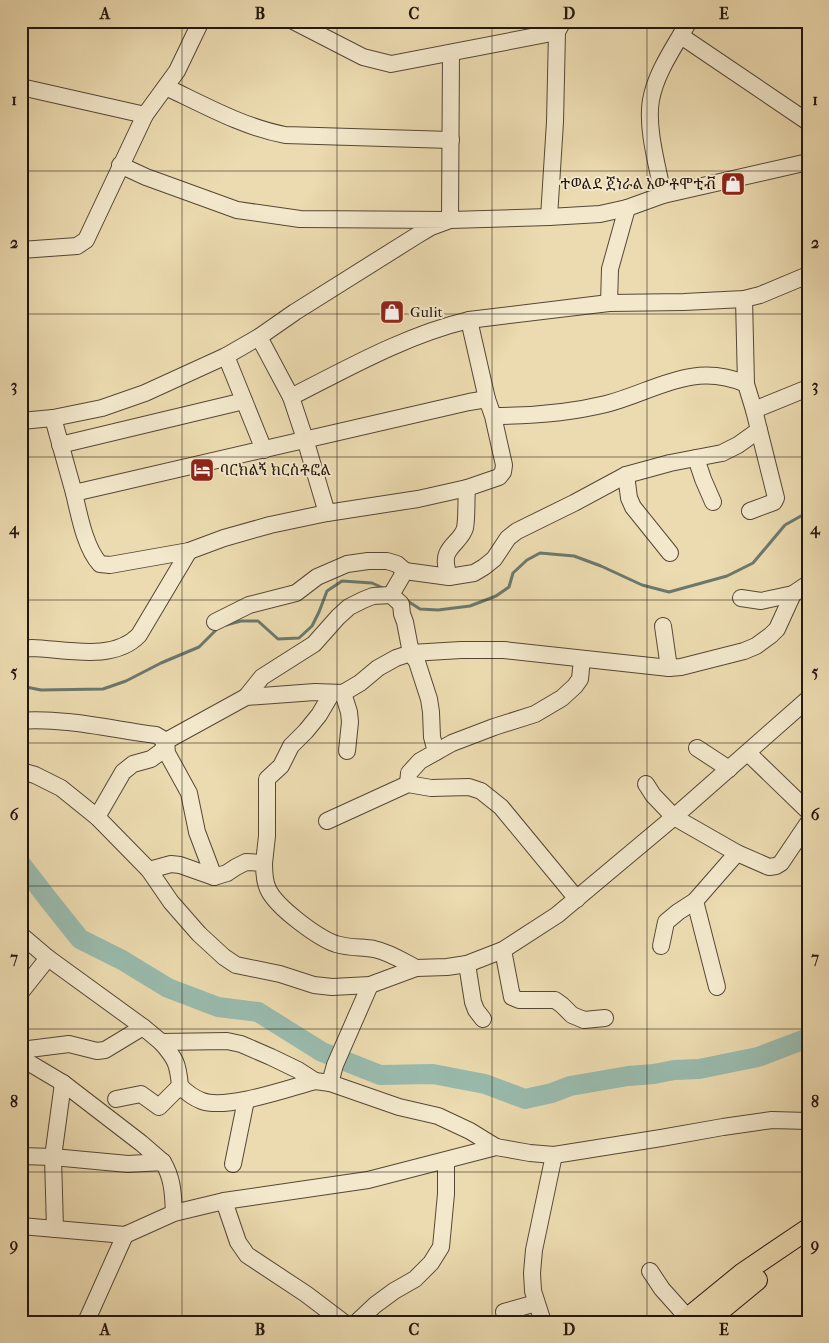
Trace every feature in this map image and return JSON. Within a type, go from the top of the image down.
[{"type":"main road","points":[[692,1320],[743,1273],[808,1230]]},
{"type":"main road","points":[[692,1320],[749,1286],[808,1244]]},
{"type":"street","points":[[21,250],[77,246],[86,240],[145,115],[177,71],[201,21]]},
{"type":"street","points":[[293,21],[364,57],[391,64],[451,53],[560,27],[549,217]]},
{"type":"street","points":[[663,195],[650,132],[651,101],[657,79],[689,21]]},
{"type":"street","points":[[681,36],[808,122]]},
{"type":"street","points":[[450,220],[451,53]]},
{"type":"street","points":[[21,87],[145,115]]},
{"type":"street","points":[[166,87],[247,124],[284,136],[451,140]]},
{"type":"street","points":[[120,165],[146,177],[237,210],[300,219],[450,220],[600,214],[627,208],[663,195],[808,162]]},
{"type":"street","points":[[609,303],[610,269],[627,208]]},
{"type":"street","points":[[21,422],[53,418],[102,408],[145,393],[226,356],[259,337],[295,312],[416,236],[431,227],[450,220]]},
{"type":"street","points":[[291,397],[378,353],[446,325],[469,320],[609,303],[744,299],[760,295],[808,275]]},
{"type":"street","points":[[744,299],[746,384],[776,501],[750,510]]},
{"type":"street","points":[[53,418],[82,526],[94,558],[100,564],[110,565],[189,550],[270,524],[418,499],[467,488],[499,477],[503,472],[504,465],[469,320]]},
{"type":"street","points":[[259,337],[291,397],[327,513]]},
{"type":"street","points":[[226,356],[264,450]]},
{"type":"street","points":[[493,416],[527,416],[607,404],[671,381],[695,376],[721,376],[746,384]]},
{"type":"street","points":[[754,410],[808,388]]},
{"type":"street","points":[[74,493],[487,399]]},
{"type":"street","points":[[60,445],[244,400]]},
{"type":"street","points":[[96,817],[123,772],[134,764],[150,760],[162,751],[166,741],[246,697],[262,677],[314,644],[349,607],[398,583],[448,578],[474,573],[494,559],[508,538],[517,531],[626,475],[670,463],[722,453],[738,445],[759,430]]},
{"type":"street","points":[[696,458],[713,502]]},
{"type":"street","points":[[626,475],[633,507],[670,553]]},
{"type":"street","points":[[448,578],[446,555],[465,528],[467,488]]},
{"type":"street","points":[[21,649],[101,652],[120,648],[133,641],[139,635],[189,550]]},
{"type":"street","points":[[215,622],[249,605],[296,593],[317,576],[347,564],[368,561],[387,561],[397,564],[402,614],[411,653],[417,662],[429,699],[432,737],[436,752]]},
{"type":"street","points":[[741,598],[761,601],[793,594],[808,584]]},
{"type":"street","points":[[416,968],[375,949],[351,948],[325,939],[285,910],[265,884],[267,779],[281,766],[291,746],[311,726],[337,693],[360,682],[384,664],[411,653],[504,650],[669,668],[681,667],[744,652],[756,646],[776,629],[793,594]]},
{"type":"street","points":[[663,626],[669,668]]},
{"type":"street","points":[[408,784],[409,773],[420,761],[452,743],[535,714],[562,698],[580,680],[582,659]]},
{"type":"street","points":[[246,697],[315,692],[337,693]]},
{"type":"street","points":[[337,693],[349,712],[350,722],[347,751]]},
{"type":"street","points":[[21,771],[35,775],[61,788],[96,817],[149,870],[171,902],[199,934],[224,957],[236,965],[280,974],[314,985],[332,987],[370,985],[416,968],[467,964],[503,950],[557,915],[730,769],[808,699]]},
{"type":"street","points":[[21,722],[49,720],[90,724],[156,735],[166,741]]},
{"type":"street","points":[[166,741],[167,753],[189,793],[197,832],[214,877]]},
{"type":"street","points":[[697,748],[730,769]]},
{"type":"street","points":[[748,752],[808,811]]},
{"type":"street","points":[[327,821],[408,784],[432,788],[469,787],[481,791],[501,807],[577,899]]},
{"type":"street","points":[[646,784],[653,795],[674,816],[737,852],[769,867],[781,863],[808,823]]},
{"type":"street","points":[[661,946],[666,922],[696,901],[737,852]]},
{"type":"street","points":[[149,870],[171,864],[180,865],[214,877],[227,874],[246,862],[264,863]]},
{"type":"street","points":[[696,901],[718,987]]},
{"type":"street","points":[[21,935],[48,958],[161,1042],[173,1056],[178,1069],[180,1086],[186,1092],[202,1101],[216,1104],[246,1100],[322,1082],[338,1059],[370,985]]},
{"type":"street","points":[[503,950],[512,997],[519,1000],[555,1000],[572,1015],[584,1020],[604,1018]]},
{"type":"street","points":[[21,992],[48,958]]},
{"type":"street","points":[[467,964],[473,1002],[483,1019]]},
{"type":"street","points":[[21,1050],[69,1044],[97,1052],[105,1050],[143,1027]]},
{"type":"street","points":[[161,1042],[227,1041],[241,1044],[322,1082],[399,1107],[438,1116],[470,1131],[496,1147],[530,1153],[554,1155],[772,1120],[808,1121]]},
{"type":"street","points":[[21,1058],[64,1082],[163,1162],[169,1172],[173,1189],[174,1213]]},
{"type":"street","points":[[56,1229],[53,1157],[64,1082]]},
{"type":"street","points":[[116,1098],[141,1094],[159,1107],[180,1086]]},
{"type":"street","points":[[233,1164],[246,1100]]},
{"type":"street","points":[[21,1226],[125,1235],[174,1213],[224,1201],[368,1180],[496,1147]]},
{"type":"street","points":[[543,1322],[533,1291],[534,1250],[554,1155]]},
{"type":"street","points":[[21,1156],[128,1164],[163,1162]]},
{"type":"street","points":[[358,1322],[375,1305],[415,1279],[430,1263],[440,1247],[446,1194],[446,1161]]},
{"type":"street","points":[[224,1201],[238,1242],[247,1255],[306,1294],[343,1322]]},
{"type":"street","points":[[86,1322],[125,1235]]},
{"type":"street","points":[[650,1271],[662,1289],[692,1320]]},
{"type":"street","points":[[504,1312],[536,1303]]},
{"type":"waterway","points":[[406,600],[420,609],[438,610],[470,606],[496,596],[509,587],[513,573],[527,560],[540,553],[574,556],[642,585],[669,592],[727,576],[753,563],[785,525],[808,512]]},
{"type":"waterway","points":[[226,625],[241,621],[258,621],[278,639],[299,638],[312,626],[327,591],[342,581],[372,583],[383,588]]},
{"type":"waterway","points":[[21,686],[41,690],[103,689],[126,681],[161,663],[199,647],[218,628]]},
{"type":"waterway","points":[[21,864],[80,939],[122,960],[168,988],[218,1007],[258,1012],[322,1052],[380,1075],[433,1074],[485,1084],[525,1099],[552,1093],[570,1086],[628,1076],[699,1069],[758,1057],[808,1038]]},
{"type":"place","name":"ተወልደ ጀነራል አውቶሞቲቭ","points":[[733,184]]},
{"type":"place","name":"Gulit","points":[[392,312]]},
{"type":"place","name":"ባርክልኝ ክርስቶፎል","points":[[202,470]]}]
